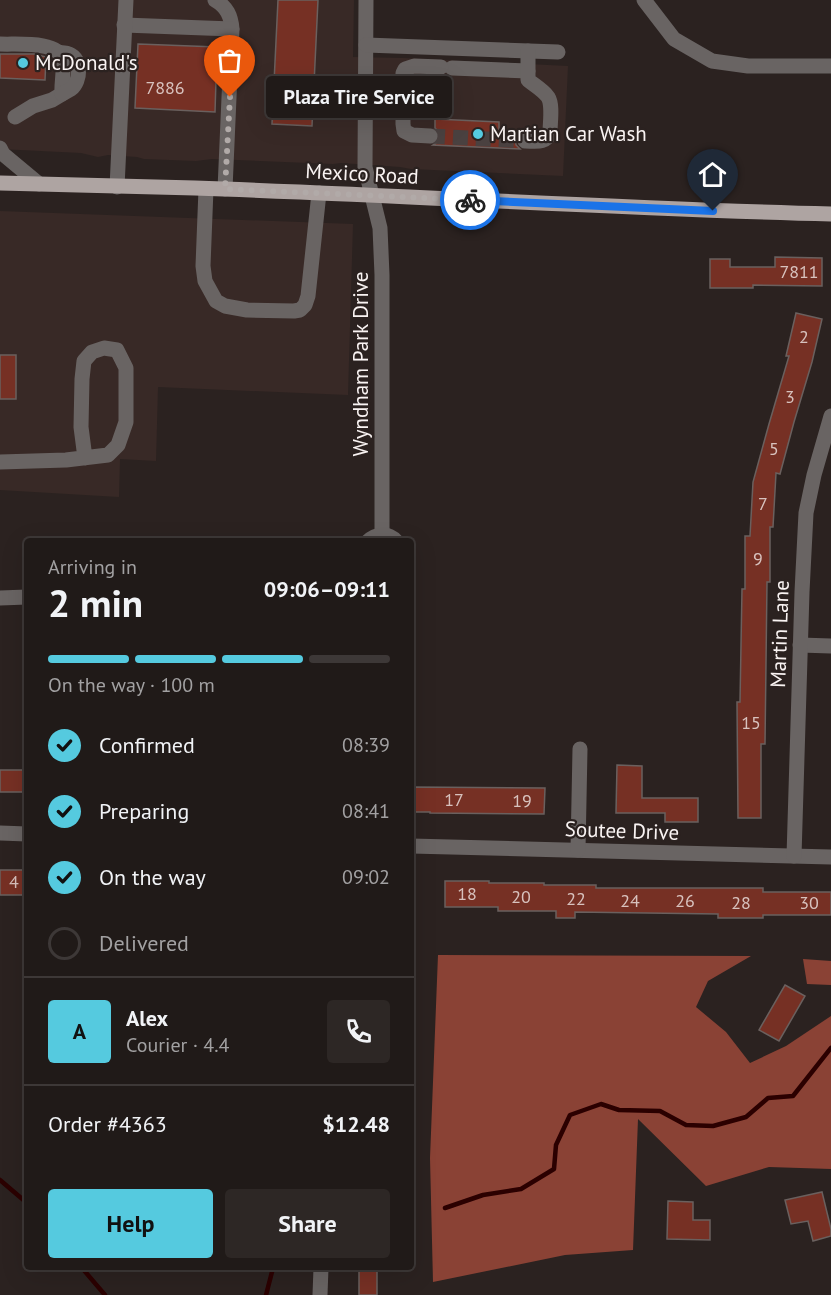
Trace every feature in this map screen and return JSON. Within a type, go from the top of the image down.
[{"type":"main road","name":"Mexico Road","points":[[0,183],[225,189],[831,214]]},
{"type":"street","points":[[117,187],[126,0]]},
{"type":"street","points":[[215,0],[222,4],[229,13],[232,29],[225,189]]},
{"type":"street","name":"Wyndham Park Drive","points":[[366,0],[365,166],[380,228],[382,276],[382,534]]},
{"type":"street","points":[[644,0],[674,39],[712,61],[748,66],[831,66]]},
{"type":"street","points":[[124,25],[232,29]]},
{"type":"street","points":[[0,44],[48,46],[59,52],[70,54],[75,58],[78,66],[79,74],[72,89],[52,100],[33,106],[15,117]]},
{"type":"street","points":[[366,45],[558,52]]},
{"type":"street","points":[[528,51],[528,76]]},
{"type":"street","points":[[430,136],[412,135],[404,131],[403,73],[405,69],[414,66],[528,76],[549,99],[550,132],[548,137],[542,141],[525,141]]},
{"type":"street","points":[[0,148],[39,184]]},
{"type":"street","points":[[206,189],[203,266],[205,281],[216,301],[225,306],[247,310],[294,311],[300,310],[304,305],[308,296],[319,193]]},
{"type":"street","points":[[0,462],[66,460],[85,458],[108,455],[118,445],[126,422],[126,368],[117,350],[104,348],[92,351],[84,361],[81,427],[85,458]]},
{"type":"street","name":"Martin Lane","points":[[794,856],[806,513],[831,416]]},
{"type":"street","points":[[372,538],[382,534],[394,538]]},
{"type":"street","points":[[0,598],[24,597]]},
{"type":"street","points":[[800,645],[831,646]]},
{"type":"street","points":[[579,749],[579,850]]},
{"type":"street","points":[[0,833],[24,834]]},
{"type":"street","name":"Soutee Drive","points":[[414,846],[831,857]]},
{"type":"street","points":[[320,1295],[321,1270]]},
{"type":"shaded area","points":[[0,0],[354,0],[353,57],[568,66],[563,176],[411,169],[341,163],[212,159],[196,161],[108,155],[98,157],[81,153],[0,149]]},
{"type":"shaded area","points":[[0,211],[353,224],[348,395],[158,387],[156,461],[120,459],[119,497],[0,490]]},
{"type":"shaded area","points":[[438,955],[751,956],[708,981],[696,1007],[726,1032],[750,1063],[786,1046],[831,1016],[831,1169],[769,1167],[706,1186],[638,1119],[633,1250],[565,1255],[433,1282],[430,1158]]},
{"type":"shaded area","points":[[803,959],[831,961],[831,985],[807,984]]},
{"type":"building","points":[[278,0],[318,0],[312,126],[272,124]]},
{"type":"building","points":[[138,44],[217,47],[215,112],[135,108]]},
{"type":"building","name":"McDonald's","points":[[0,54],[34,54],[46,57],[45,80],[0,78]]},
{"type":"building","name":"Martian Car Wash","points":[[435,119],[499,122],[499,131],[520,133],[515,140],[520,149],[433,145],[440,137],[435,128]]},
{"type":"building","points":[[775,257],[822,258],[822,286],[753,285],[753,288],[710,288],[710,259],[730,259],[730,267],[775,267]]},
{"type":"building","points":[[796,313],[822,319],[780,474],[776,473],[773,527],[770,527],[770,582],[767,582],[765,744],[761,744],[761,818],[738,818],[737,702],[740,702],[745,536],[750,536],[753,482],[789,356],[786,356]]},
{"type":"building","points":[[0,355],[16,355],[16,399],[0,399]]},
{"type":"building","points":[[617,765],[642,766],[642,798],[698,798],[698,822],[665,822],[665,813],[616,813]]},
{"type":"building","points":[[0,770],[24,770],[24,792],[0,792]]},
{"type":"building","points":[[414,787],[545,788],[544,814],[414,812]]},
{"type":"building","points":[[0,870],[24,870],[24,895],[0,895]]},
{"type":"building","points":[[445,881],[596,885],[596,888],[763,888],[763,892],[831,892],[831,915],[763,915],[763,918],[718,918],[718,914],[575,912],[575,918],[556,918],[556,911],[498,911],[498,907],[445,907]]},
{"type":"building","points":[[785,985],[805,996],[779,1041],[759,1030]]},
{"type":"building","points":[[822,1192],[831,1236],[813,1241],[808,1221],[791,1224],[785,1200]]},
{"type":"building","points":[[668,1201],[693,1202],[693,1220],[710,1220],[710,1240],[667,1239]]},
{"type":"building","points":[[359,1270],[377,1270],[377,1295],[359,1295]]},
{"type":"waterway","points":[[445,1208],[483,1195],[521,1189],[554,1169],[556,1145],[570,1115],[601,1104],[619,1110],[660,1111],[686,1125],[713,1126],[746,1117],[768,1098],[793,1096],[831,1048]]},
{"type":"waterway","points":[[0,1180],[24,1200]]},
{"type":"waterway","points":[[84,1270],[105,1295]]},
{"type":"waterway","points":[[266,1295],[272,1270]]},
{"type":"tunnel","points":[[430,136],[525,141]]},
{"type":"way so far","points":[[230,97],[225,189],[470,200]]},
{"type":"place","name":"McDonald's","points":[[23,63]]},
{"type":"place","name":"Plaza Tire Service","points":[[230,97]]},
{"type":"place","name":"Martian Car Wash","points":[[478,134]]},
{"type":"route","points":[[470,200],[713,211]]}]
